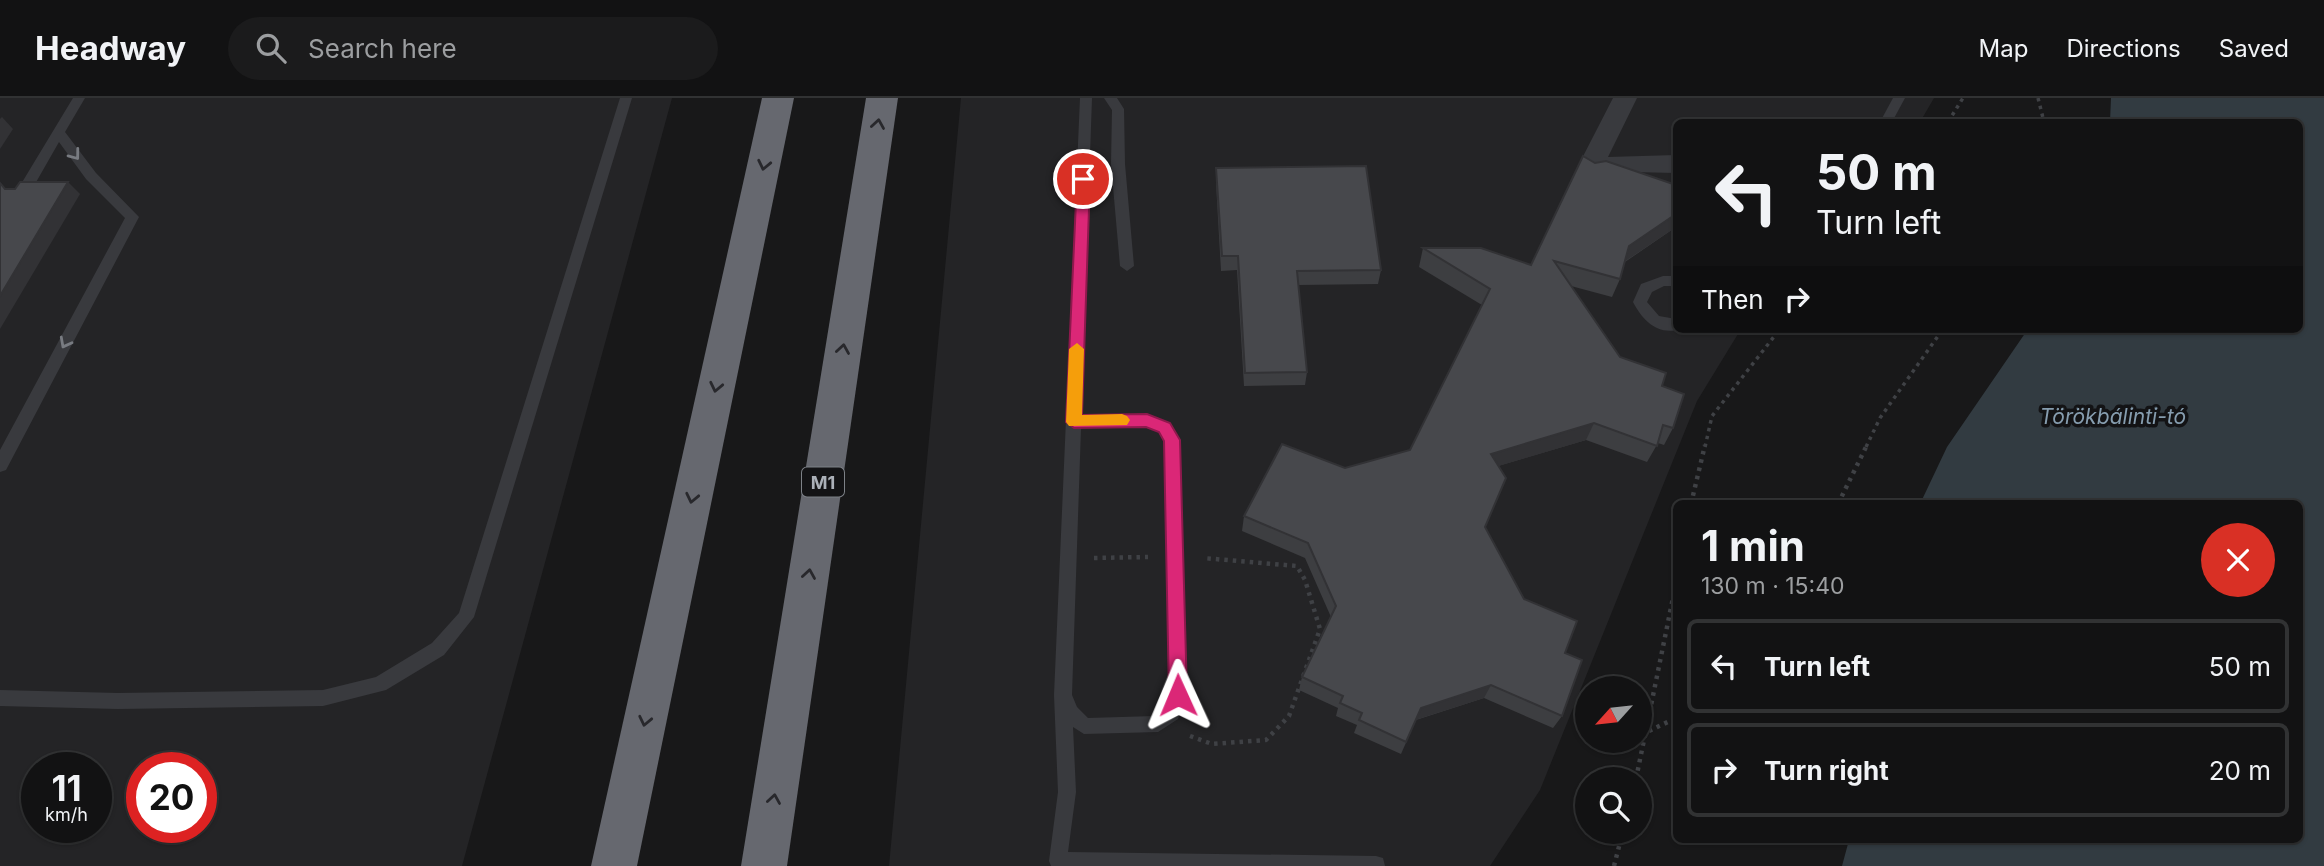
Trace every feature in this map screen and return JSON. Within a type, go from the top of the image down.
[{"type":"highway","points":[[614,866],[778,98]]},
{"type":"highway","name":"M1","points":[[764,866],[882,98]]},
{"type":"street","points":[[1625,98],[1589,170],[1609,165],[1646,162],[1673,164]]},
{"type":"lane","points":[[22,194],[79,98]]},
{"type":"lane","points":[[0,698],[118,701],[323,698],[380,684],[438,649],[466,617],[626,98]]},
{"type":"lane","points":[[1087,98],[1063,695],[1067,792],[1058,861],[1376,866]]},
{"type":"lane","points":[[1110,98],[1118,109],[1118,164],[1127,266]]},
{"type":"lane","points":[[1888,119],[1899,98]]},
{"type":"lane","points":[[0,465],[132,217],[91,176],[58,132]]},
{"type":"lane","points":[[1673,282],[1663,282],[1646,288],[1640,302],[1649,317],[1665,326],[1673,325]]},
{"type":"lane","points":[[1063,695],[1071,713],[1084,726],[1158,724],[1172,713],[1178,695],[1172,440],[1165,428],[1147,420],[1074,422]]},
{"type":"path","points":[[1950,119],[1963,98]]},
{"type":"path","points":[[2038,98],[2043,119]]},
{"type":"path","points":[[1693,500],[1712,416],[1777,333]]},
{"type":"path","points":[[1840,500],[1880,418],[1940,333]]},
{"type":"path","points":[[1158,724],[1212,744],[1266,740],[1289,716],[1320,629],[1305,580],[1297,566]]},
{"type":"path","points":[[1652,711],[1673,599]]},
{"type":"path","points":[[1652,730],[1673,720]]},
{"type":"path","points":[[1615,866],[1620,844]]},
{"type":"shaded area","points":[[0,98],[672,98],[462,866],[0,866]]},
{"type":"shaded area","points":[[961,98],[1934,98],[1922,119],[1673,119],[1673,333],[1739,333],[1697,401],[1586,676],[1575,676],[1575,703],[1540,790],[1490,866],[889,866]]},
{"type":"water","name":"Törökbálinti-tó","points":[[2111,98],[2324,98],[2324,866],[1842,866],[1848,843],[2303,843],[2303,500],[1922,500],[1947,447],[2025,333],[2303,333],[2303,119],[2110,119]]},
{"type":"building","points":[[1583,156],[1595,163],[1606,161],[1673,184],[1673,216],[1629,246],[1620,279],[1554,261],[1620,357],[1666,373],[1662,386],[1684,394],[1673,428],[1663,425],[1657,446],[1594,423],[1491,454],[1506,478],[1485,527],[1524,599],[1577,621],[1565,653],[1582,660],[1562,716],[1491,685],[1421,708],[1406,742],[1359,720],[1362,713],[1340,703],[1343,696],[1302,677],[1336,606],[1308,543],[1244,516],[1282,444],[1345,468],[1410,450],[1490,289],[1423,248],[1481,248],[1531,265]]},
{"type":"building","points":[[1366,166],[1381,270],[1297,271],[1307,372],[1245,373],[1238,256],[1222,256],[1216,168]]},
{"type":"building","points":[[20,182],[68,182],[0,296],[0,183],[5,189],[15,189]]},
{"type":"slow traffic","points":[[1077,349],[1074,422],[1122,420]]},
{"type":"route","points":[[1083,179],[1074,422],[1147,420],[1165,428],[1172,440],[1178,695]]}]
